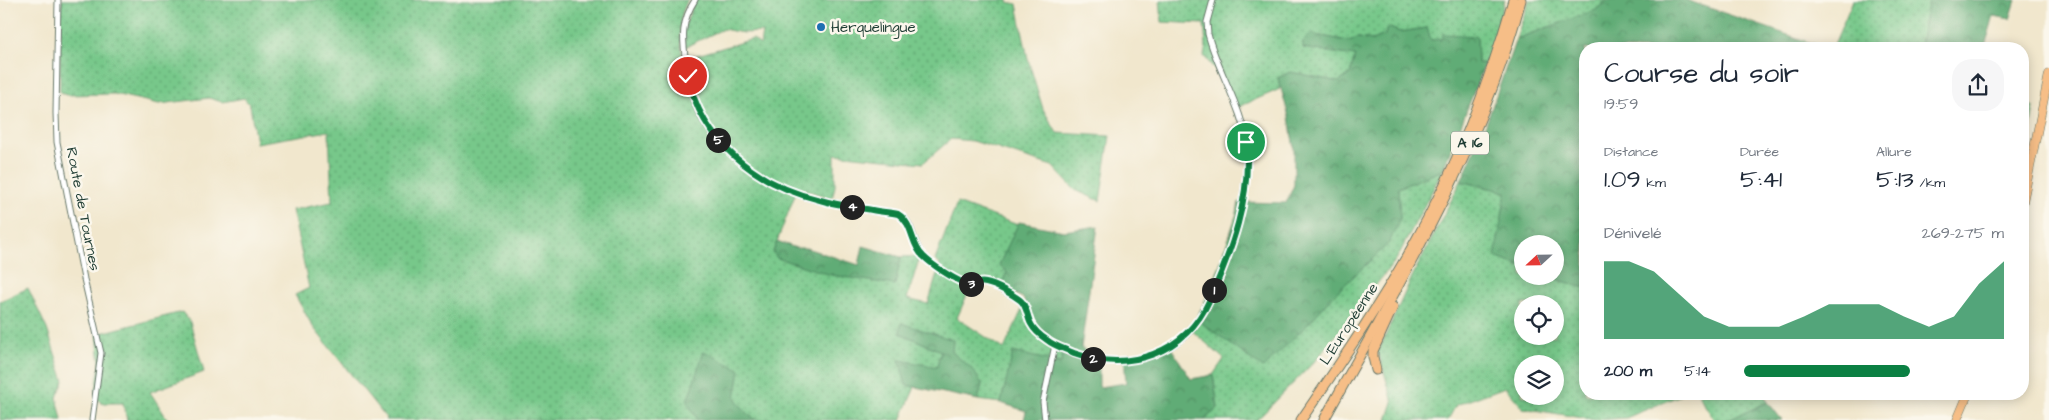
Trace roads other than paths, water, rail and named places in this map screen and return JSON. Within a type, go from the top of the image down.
[{"type":"highway","name":"A 16","points":[[1506,38],[1513,0]]},
{"type":"highway","name":"A 16","points":[[1419,242],[1467,152],[1520,0]]},
{"type":"highway","name":"L'Européenne","points":[[1324,420],[1406,274],[1419,242]]},
{"type":"highway","name":"L'Européenne","points":[[1301,420],[1419,242]]},
{"type":"highway","points":[[1376,370],[1372,357],[1373,350],[1388,321],[1406,274]]},
{"type":"main road","points":[[2029,173],[2049,74]]},
{"type":"main road","points":[[1957,420],[1965,400]]},
{"type":"street","name":"Route de Tournes","points":[[58,0],[57,142],[84,279],[101,353],[92,420]]},
{"type":"street","points":[[695,0],[684,19],[683,31],[690,85],[707,124],[732,156],[757,174],[808,197],[891,212],[901,216],[907,222],[919,252],[924,257],[964,283],[988,283],[1020,300],[1032,327],[1055,345],[1096,360],[1117,361],[1152,355],[1180,340],[1199,320],[1216,286],[1233,238],[1246,178],[1247,154],[1245,132],[1208,34],[1207,22],[1213,0]]},
{"type":"street","points":[[1045,420],[1043,402],[1055,345]]},
{"type":"place","name":"Herquelingue","points":[[821,27]]}]
